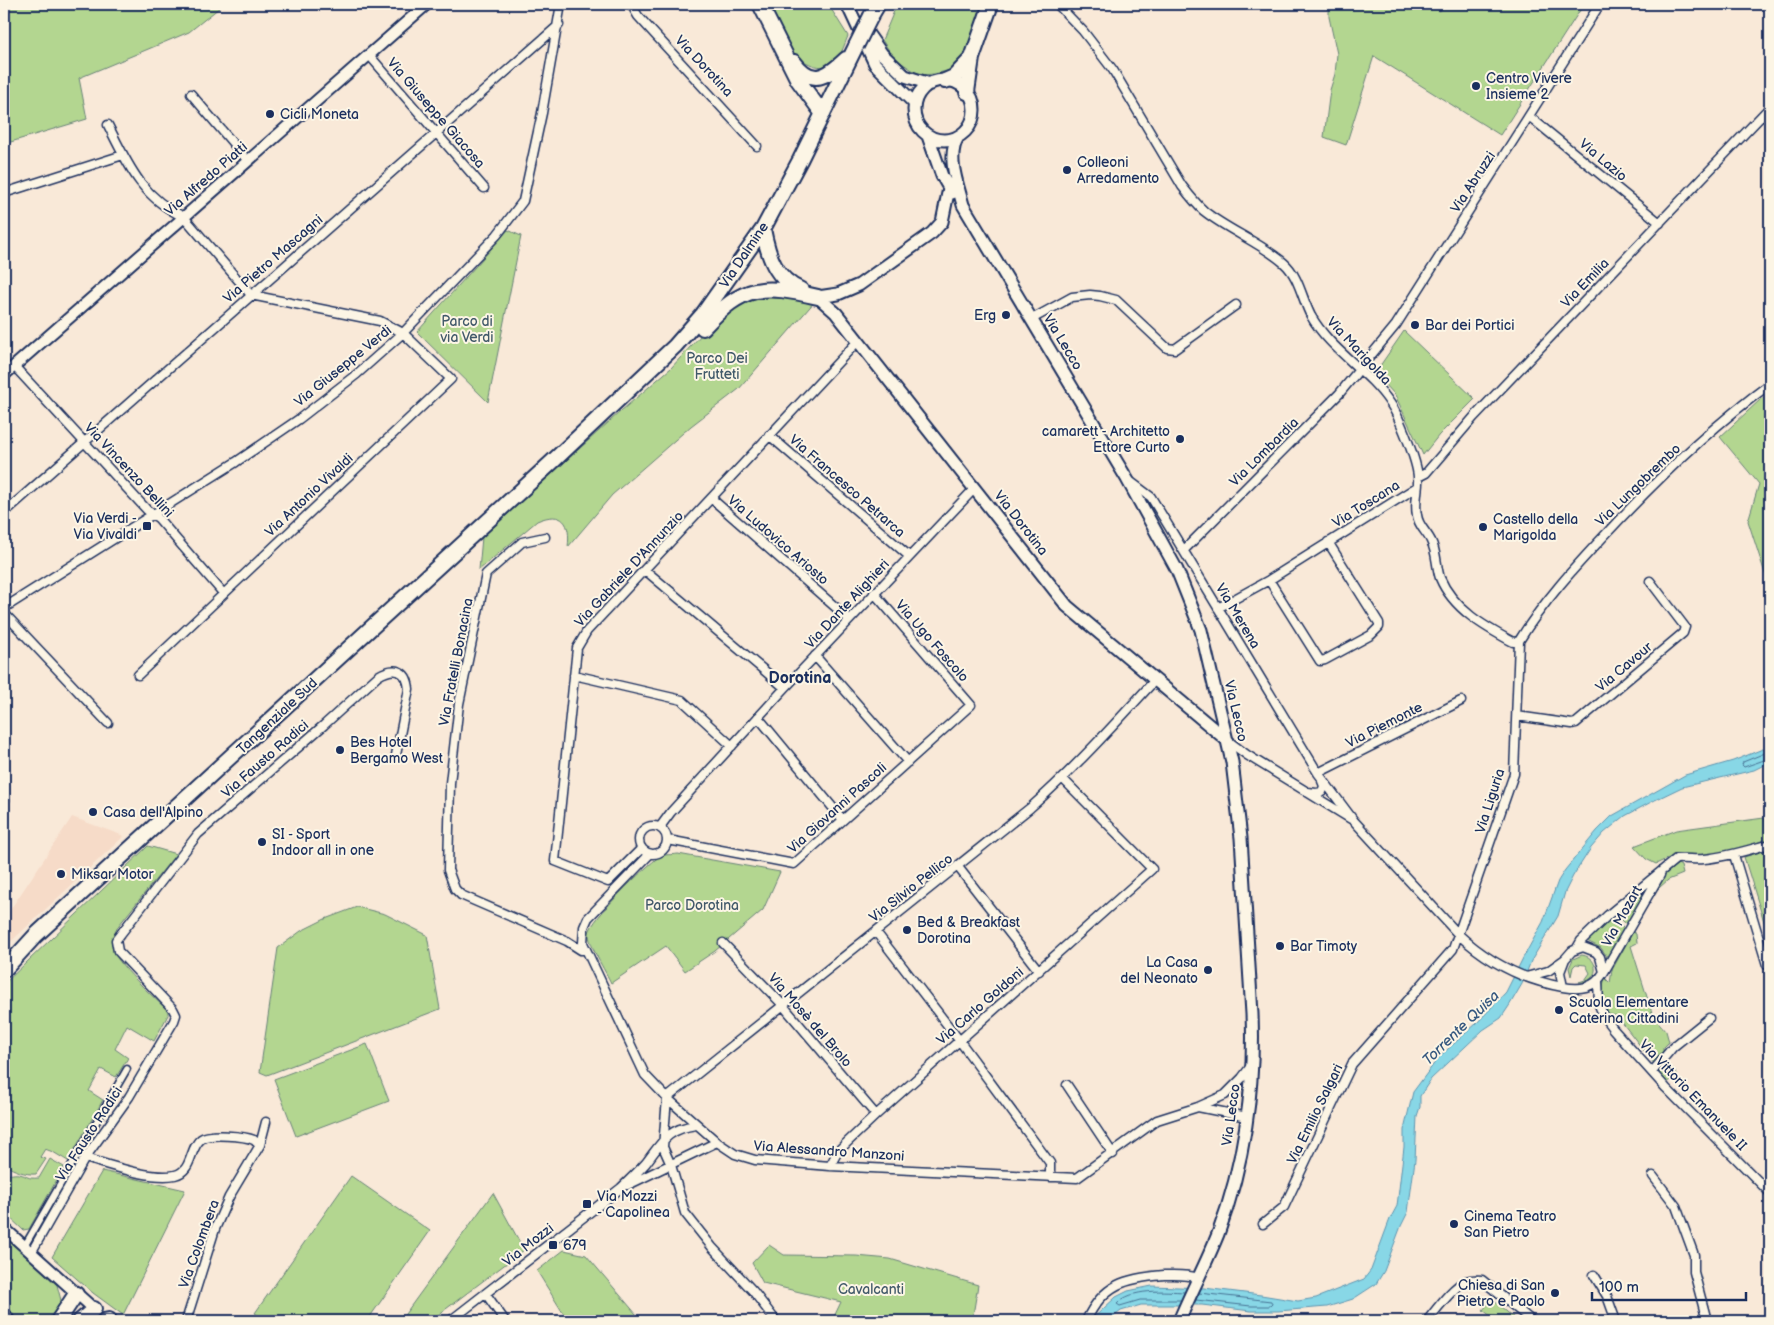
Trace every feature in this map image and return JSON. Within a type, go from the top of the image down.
[{"type":"highway","points":[[760,4],[798,80],[823,114]]},
{"type":"highway","points":[[967,92],[972,58],[991,4]]},
{"type":"highway","name":"Via Dalmine","points":[[551,463],[644,376],[703,314],[763,229],[823,114],[874,10]]},
{"type":"highway","points":[[782,47],[799,70],[817,77],[830,74],[854,50]]},
{"type":"highway","points":[[945,80],[954,77],[972,58]]},
{"type":"highway","points":[[763,229],[769,254],[776,270],[796,287],[818,297]]},
{"type":"highway","points":[[551,463],[591,433],[660,373],[724,306],[759,289],[785,289],[818,297]]},
{"type":"highway","name":"Tangenziale Sud","points":[[4,970],[36,935],[551,463]]},
{"type":"highway","points":[[4,962],[36,935]]},
{"type":"highway","points":[[58,1321],[76,1294]]},
{"type":"highway","points":[[80,1321],[94,1309]]},
{"type":"highway","points":[[4,1316],[7,1321]]},
{"type":"main road","points":[[847,4],[882,54],[905,76],[930,84]]},
{"type":"main road","points":[[847,4],[875,64],[914,103]]},
{"type":"main road","points":[[945,80],[957,84],[967,92],[972,99],[974,108],[974,116],[965,132],[958,137],[946,140],[933,138],[923,132],[916,122],[913,109],[920,92],[930,84],[945,80]]},
{"type":"main road","name":"Via Lecco","points":[[928,136],[942,176],[955,199],[964,205]]},
{"type":"main road","name":"Via Lecco","points":[[958,137],[954,144],[954,171],[964,205],[1127,479],[1177,570],[1201,630],[1232,762],[1241,848],[1252,1014],[1252,1065],[1247,1117],[1231,1193],[1218,1234],[1180,1319]]},
{"type":"main road","points":[[818,297],[838,294],[859,285],[932,233],[942,222],[949,188]]},
{"type":"main road","name":"Via Dorotina","points":[[818,297],[836,313],[1066,606],[1228,741]]},
{"type":"street","name":"Via Alfredo Piatti","points":[[4,375],[427,4]]},
{"type":"street","name":"Via Giuseppe Verdi","points":[[4,608],[236,462],[298,419],[357,374],[403,333],[497,235],[524,201],[559,25],[561,4]]},
{"type":"street","name":"Via Dorotina","points":[[631,4],[638,16],[758,146]]},
{"type":"street","name":"Via Marigolda","points":[[1057,4],[1083,31],[1113,70],[1182,186],[1192,198],[1207,213],[1286,265],[1294,275],[1317,325],[1339,352],[1360,370],[1391,404],[1403,429],[1418,477],[1415,504],[1417,517],[1420,525],[1432,542],[1436,566],[1441,580],[1460,606],[1484,627],[1512,642],[1519,641]]},
{"type":"street","name":"Via Abruzzi","points":[[1360,370],[1396,325],[1600,4]]},
{"type":"street","name":"Via Pietro Mascagni","points":[[4,513],[559,25]]},
{"type":"street","name":"Via Giuseppe Giacosa","points":[[369,55],[484,188]]},
{"type":"street","points":[[191,94],[248,161]]},
{"type":"street","name":"Via Emilia","points":[[1418,477],[1426,473],[1474,417],[1770,107]]},
{"type":"street","name":"Via Lazio","points":[[1530,116],[1660,223]]},
{"type":"street","points":[[108,126],[143,188],[173,213],[184,217],[251,295],[380,321],[403,333]]},
{"type":"street","points":[[4,193],[123,155]]},
{"type":"street","points":[[1032,319],[1072,297],[1100,296],[1116,300],[1167,348],[1175,349],[1236,306]]},
{"type":"street","name":"Via Antonio Vivaldi","points":[[138,675],[451,379],[403,333]]},
{"type":"street","name":"Via Gabriele D'Annunzio","points":[[641,849],[608,882],[555,861],[577,648],[581,639],[857,342]]},
{"type":"street","name":"Via Vincenzo Bellini","points":[[14,366],[153,514],[223,593]]},
{"type":"street","name":"Via Lombardia","points":[[1184,550],[1339,394],[1360,370]]},
{"type":"street","name":"Via Lungobrembo","points":[[1519,641],[1536,615],[1567,576],[1646,492],[1735,410],[1770,384]]},
{"type":"street","name":"Via Francesco Petrarca","points":[[769,435],[909,556]]},
{"type":"street","name":"Via Merena","points":[[1127,479],[1151,497],[1318,773],[1354,821],[1475,950],[1503,968],[1546,985],[1563,987]]},
{"type":"street","name":"Via Toscana","points":[[1218,608],[1269,580],[1417,487]]},
{"type":"street","name":"Via Dante Alighieri","points":[[641,849],[638,839],[641,832],[645,828],[660,827],[849,619],[974,489]]},
{"type":"street","name":"Via Ludovico Ariosto","points":[[712,499],[849,619]]},
{"type":"street","name":"Via Fratelli Bonacina","points":[[545,537],[522,542],[486,574],[459,704],[450,783],[448,870],[455,889],[467,899],[567,941],[582,950],[586,950]]},
{"type":"street","name":"Via Toscana","points":[[1269,580],[1320,661],[1371,635],[1379,627],[1379,622],[1328,542]]},
{"type":"street","points":[[646,570],[785,688]]},
{"type":"street","name":"Via Cavour","points":[[1517,716],[1576,723],[1683,633],[1685,627],[1650,581]]},
{"type":"street","name":"Via Ugo Foscolo","points":[[874,593],[971,705]]},
{"type":"street","points":[[4,613],[108,723]]},
{"type":"street","name":"Via Liguria","points":[[1453,949],[1514,774],[1519,641]]},
{"type":"street","points":[[815,656],[908,762]]},
{"type":"street","name":"Via Fausto Radici","points":[[27,1250],[85,1158],[129,1097],[176,1015],[173,1009],[118,951],[116,940],[198,834],[324,725],[372,680],[384,672],[396,670],[407,678],[409,689],[396,755]]},
{"type":"street","points":[[574,675],[682,700],[732,746]]},
{"type":"street","name":"Via Silvio Pellico","points":[[667,1098],[958,867],[1063,779],[1083,755],[1156,680]]},
{"type":"street","name":"Via Piemonte","points":[[1318,773],[1461,700]]},
{"type":"street","name":"Via Giovanni Pascoli","points":[[668,840],[794,864],[971,705]]},
{"type":"street","points":[[758,717],[843,820]]},
{"type":"street","name":"Via Merena","points":[[1228,741],[1247,755],[1354,821]]},
{"type":"street","points":[[1306,792],[1322,792],[1324,786],[1318,773]]},
{"type":"street","name":"Via Carlo Goldoni","points":[[830,1166],[838,1151],[876,1115],[1152,869],[1063,779]]},
{"type":"street","points":[[641,849],[649,855],[657,855],[663,851],[667,846],[668,840],[666,833],[660,827]]},
{"type":"street","name":"Via Mozart","points":[[1577,948],[1581,941],[1608,915],[1676,859],[1702,859],[1734,855],[1770,844]]},
{"type":"street","name":"Via Alessandro Manzoni","points":[[649,855],[588,918],[583,936],[586,950],[645,1075],[696,1125],[735,1154],[755,1160],[830,1166],[1077,1178],[1113,1154],[1157,1120],[1198,1107],[1225,1095],[1252,1065]]},
{"type":"street","points":[[1734,855],[1767,965]]},
{"type":"street","points":[[958,867],[1039,970]]},
{"type":"street","name":"Via Mozart","points":[[1604,972],[1662,871]]},
{"type":"street","points":[[876,932],[1050,1163],[1050,1177]]},
{"type":"street","name":"Via Mosè del Brolo","points":[[723,943],[783,1006],[876,1115]]},
{"type":"street","points":[[1525,977],[1548,971],[1577,948],[1596,952],[1603,963],[1604,972],[1598,981],[1588,988],[1563,987],[1560,972],[1565,958]]},
{"type":"street","name":"Via Emilio Salgari","points":[[1262,1224],[1284,1207],[1352,1064],[1453,949]]},
{"type":"street","name":"Via Vittorio Emanuele II","points":[[1598,981],[1599,1004],[1604,1018],[1652,1072],[1769,1190]]},
{"type":"street","points":[[1652,1072],[1673,1047],[1709,1018]]},
{"type":"street","points":[[27,1250],[127,1069]]},
{"type":"street","points":[[1067,1086],[1113,1154]]},
{"type":"street","name":"Via Mozzi","points":[[667,1098],[663,1147],[671,1165]]},
{"type":"street","points":[[1198,1107],[1247,1117]]},
{"type":"street","name":"Via Colombera","points":[[186,1321],[219,1221],[229,1197],[260,1145],[266,1122]]},
{"type":"street","name":"Via Mozzi","points":[[450,1321],[621,1188],[644,1165],[663,1139],[684,1127],[696,1125]]},
{"type":"street","points":[[85,1158],[165,1177],[179,1175],[186,1168],[195,1146],[202,1138],[208,1136],[235,1136],[253,1140],[260,1145]]},
{"type":"street","name":"Via Mozzi","points":[[621,1188],[717,1142]]},
{"type":"street","points":[[671,1165],[685,1213],[712,1247],[753,1291],[776,1321]]},
{"type":"street","points":[[1653,1176],[1676,1206],[1694,1255],[1694,1272],[1707,1321]]},
{"type":"street","points":[[4,1228],[108,1321]]},
{"type":"street","points":[[1086,1321],[1091,1310],[1106,1293],[1128,1279],[1177,1274],[1198,1278]]},
{"type":"street","points":[[1594,1275],[1607,1296],[1616,1321]]},
{"type":"street","points":[[1426,1321],[1457,1287],[1464,1282],[1472,1280],[1482,1280],[1523,1318],[1532,1321]]},
{"type":"street","points":[[486,1294],[505,1321]]},
{"type":"shaded area","points":[[72,817],[124,836],[4,948],[4,919]]},
{"type":"green space","points":[[4,4],[224,4],[189,32],[79,78],[87,119],[4,144]]},
{"type":"green space","points":[[767,4],[828,4],[848,36],[837,59],[832,64],[821,67],[810,64],[794,54]]},
{"type":"green space","points":[[897,4],[984,4],[961,63],[959,62],[950,70],[920,75],[894,58],[882,40]]},
{"type":"green space","name":"Centro Vivere Insieme 2","points":[[1329,4],[1429,4],[1440,11],[1445,4],[1584,4],[1500,135],[1374,56],[1346,145],[1324,137],[1337,54],[1329,17]]},
{"type":"green space","name":"Parco di via Verdi","points":[[508,230],[521,236],[488,402],[417,332]]},
{"type":"green space","name":"Parco Dei Frutteti","points":[[772,295],[816,300],[739,389],[691,426],[612,495],[568,547],[568,531],[563,521],[559,518],[546,518],[537,521],[479,570],[482,537],[671,368],[712,323],[737,304]]},
{"type":"green space","points":[[1404,331],[1475,399],[1439,435],[1423,455],[1395,395],[1375,373]]},
{"type":"green space","points":[[1770,394],[1770,589],[1748,521],[1759,484],[1720,437],[1761,399]]},
{"type":"green space","points":[[1764,818],[1770,839],[1738,850],[1702,857],[1677,854],[1656,864],[1646,859],[1634,846],[1676,830]]},
{"type":"green space","points":[[148,846],[176,854],[119,925],[113,938],[112,947],[114,954],[120,962],[168,1011],[168,1015],[154,1041],[127,1025],[115,1049],[128,1058],[116,1077],[101,1069],[89,1091],[103,1100],[68,1161],[45,1149],[40,1157],[46,1159],[36,1174],[28,1174],[4,1165],[4,984]]},
{"type":"green space","points":[[1770,849],[1770,941],[1744,857]]},
{"type":"green space","name":"Parco Dorotina","points":[[678,854],[780,872],[763,910],[715,951],[685,971],[666,946],[611,983],[589,938],[592,926],[620,893],[652,862],[661,856]]},
{"type":"green space","points":[[1678,864],[1681,866],[1683,874],[1668,880],[1652,894],[1666,873]]},
{"type":"green space","points":[[1652,882],[1627,925],[1616,914]]},
{"type":"green space","points":[[357,907],[385,914],[427,935],[440,1009],[267,1075],[260,1072],[278,948],[301,931],[325,919]]},
{"type":"green space","points":[[1612,917],[1625,930],[1608,958],[1601,948],[1587,941]]},
{"type":"green space","points":[[1633,932],[1636,934],[1637,943],[1631,946],[1653,1016],[1666,1031],[1669,1042],[1663,1048],[1664,1065],[1671,1067],[1678,1076],[1668,1082],[1663,1081],[1659,1070],[1617,1016],[1606,1014],[1602,1001],[1605,978],[1610,983],[1612,970]]},
{"type":"green space","points":[[1582,955],[1592,961],[1595,965],[1595,970],[1591,979],[1579,982],[1585,980],[1590,973],[1586,965],[1576,964],[1573,967],[1571,976],[1569,968],[1573,959]]},
{"type":"green space","points":[[367,1044],[389,1101],[296,1136],[274,1079]]},
{"type":"green space","points":[[50,1159],[64,1167],[29,1229],[23,1230],[4,1212],[4,1173],[39,1178]]},
{"type":"green space","points":[[102,1171],[185,1190],[123,1315],[93,1293],[52,1257]]},
{"type":"green space","points":[[351,1176],[430,1231],[367,1321],[266,1321],[255,1313]]},
{"type":"green space","points":[[493,1193],[524,1250],[430,1321],[400,1321]]},
{"type":"green space","points":[[4,1236],[57,1285],[62,1304],[53,1321],[13,1321],[6,1310],[4,1300]]},
{"type":"green space","name":"Cavalcanti","points":[[769,1245],[784,1255],[856,1256],[890,1259],[978,1285],[972,1321],[832,1321],[841,1302],[763,1283],[752,1263]]},
{"type":"green space","points":[[564,1250],[586,1255],[642,1321],[568,1321],[537,1271]]},
{"type":"green space","points":[[1492,1299],[1514,1318],[1513,1321],[1497,1321],[1483,1310]]},
{"type":"water","points":[[1770,746],[1770,762],[1754,770],[1682,787],[1625,816],[1604,833],[1591,848],[1573,876],[1565,892],[1558,916],[1531,961],[1522,984],[1501,1018],[1483,1030],[1431,1079],[1420,1096],[1415,1160],[1408,1212],[1384,1271],[1376,1284],[1353,1299],[1327,1307],[1251,1311],[1202,1305],[1141,1305],[1121,1311],[1108,1321],[1090,1321],[1116,1297],[1128,1291],[1152,1286],[1204,1288],[1298,1301],[1316,1298],[1364,1279],[1371,1270],[1390,1219],[1397,1206],[1404,1147],[1404,1130],[1413,1092],[1439,1057],[1477,1023],[1506,992],[1543,922],[1558,881],[1565,870],[1612,816],[1685,775],[1733,761]]},
{"type":"place","name":"Centro Vivere Insieme 2","points":[[1476,86]]},
{"type":"place","name":"Cicli Moneta","points":[[270,114]]},
{"type":"place","name":"Colleoni Arredamento","points":[[1067,170]]},
{"type":"place","name":"Erg","points":[[1006,315]]},
{"type":"place","name":"Bar dei Portici","points":[[1415,325]]},
{"type":"place","name":"camarett - Architetto Ettore Curto","points":[[1180,439]]},
{"type":"place","name":"Via Verdi - Via Vivaldi","points":[[147,526]]},
{"type":"place","name":"Castello della Marigolda","points":[[1483,527]]},
{"type":"place","name":"Bes Hotel Bergamo West","points":[[340,750]]},
{"type":"place","name":"Casa dell'Alpino","points":[[93,812]]},
{"type":"place","name":"SI - Sport Indoor all in one","points":[[262,842]]},
{"type":"place","name":"Miksar Motor","points":[[61,874]]},
{"type":"place","name":"Bed & Breakfast Dorotina","points":[[907,930]]},
{"type":"place","name":"Bar Timoty","points":[[1280,946]]},
{"type":"place","name":"La Casa del Neonato","points":[[1208,970]]},
{"type":"place","name":"Scuola Elementare Caterina Cittadini","points":[[1559,1010]]},
{"type":"place","name":"Via Mozzi - Capolinea","points":[[587,1204]]},
{"type":"place","name":"Cinema Teatro San Pietro","points":[[1454,1224]]},
{"type":"place","name":"679","points":[[553,1245]]},
{"type":"place","name":"Chiesa di San Pietro e Paolo","points":[[1555,1293]]},
{"type":"district","name":"Dorotina","points":[[800,678]]},
{"type":"water label","name":"Torrente Quisa","points":[[1461,1028]]}]
